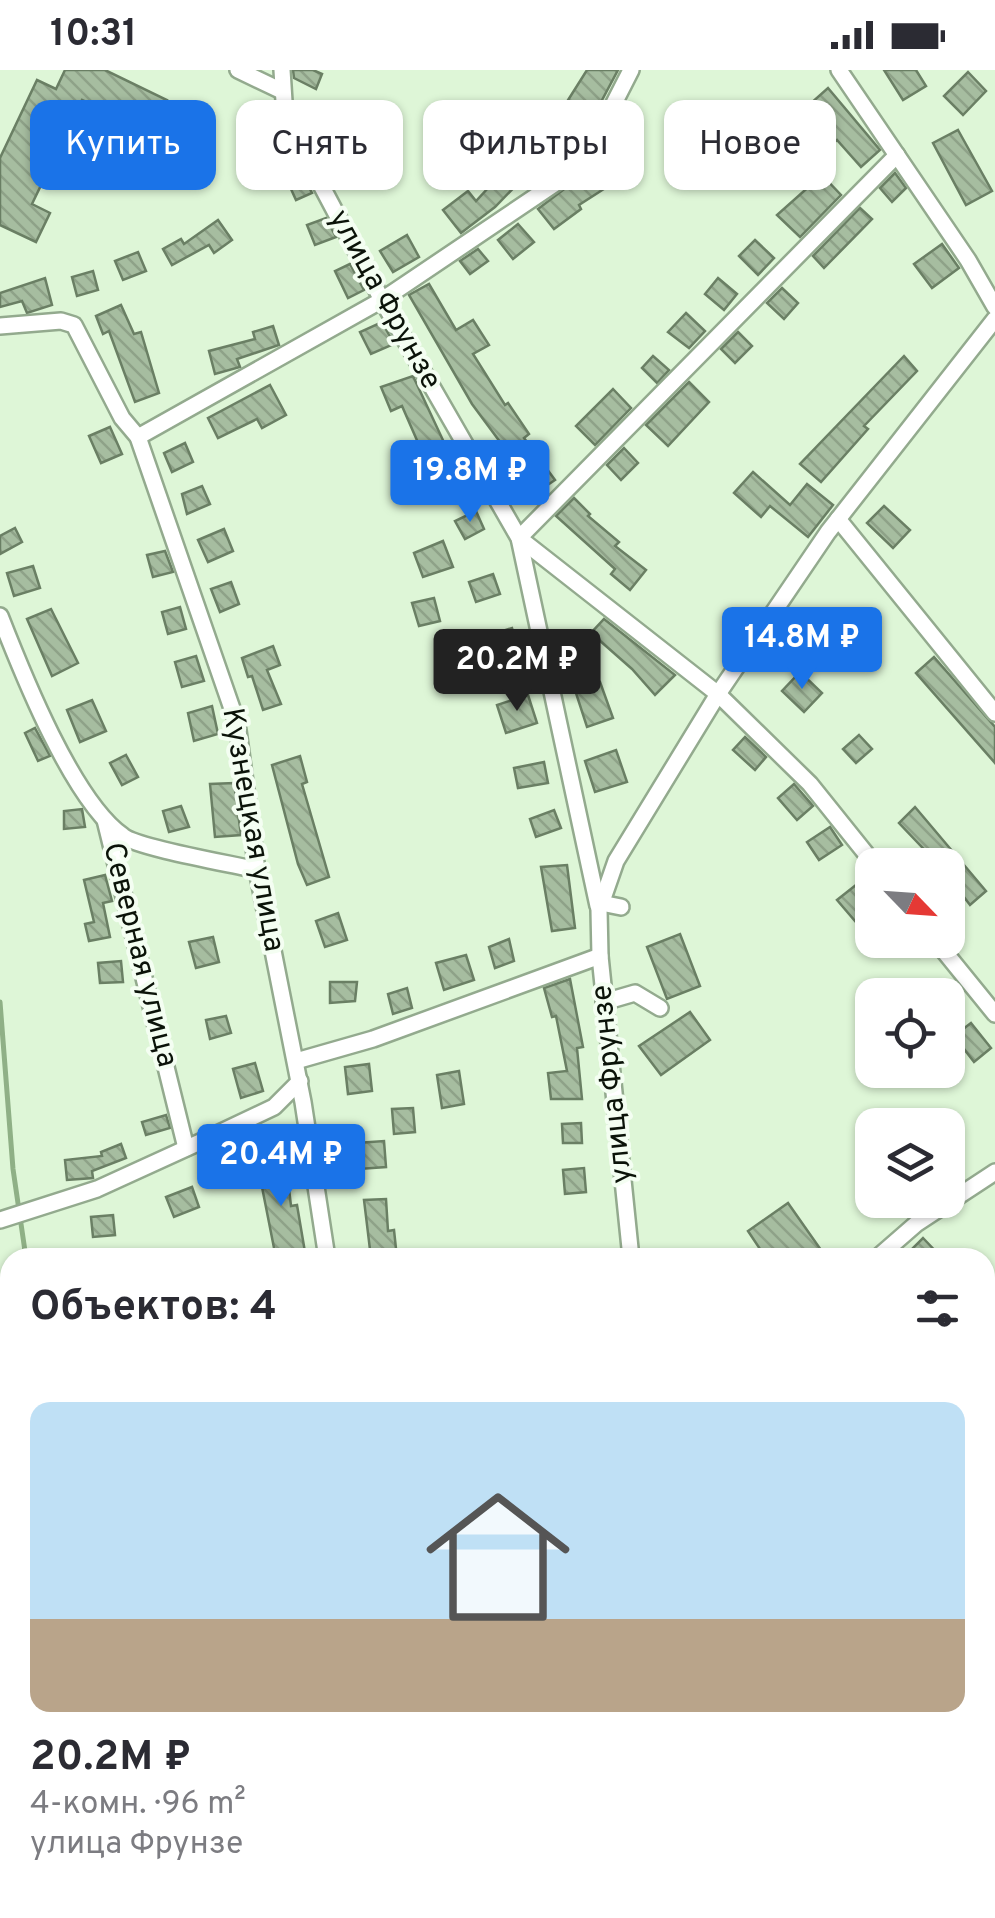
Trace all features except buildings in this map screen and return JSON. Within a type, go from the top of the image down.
[{"type":"street","points":[[238,70],[282,91]]},
{"type":"street","name":"улица Фрунзе","points":[[282,70],[285,117],[382,300],[519,538],[600,907],[604,1002],[630,1248]]},
{"type":"street","points":[[138,437],[382,300],[574,170],[631,70]]},
{"type":"street","points":[[840,70],[995,307]]},
{"type":"street","points":[[861,848],[810,784],[718,694],[519,538],[897,155]]},
{"type":"street","name":"улица Фрунзе","points":[[600,907],[616,862],[718,694],[838,519],[995,319]]},
{"type":"street","name":"Кузнецкая улица","points":[[0,326],[61,321],[74,325],[122,418],[138,437],[236,723],[257,870],[300,1081],[325,1248]]},
{"type":"street","points":[[838,519],[995,713]]},
{"type":"street","name":"Северная улица","points":[[0,616],[22,674],[89,804],[125,839],[257,870]]},
{"type":"street","name":"Северная улица","points":[[106,820],[186,1148]]},
{"type":"street","points":[[600,907],[621,907]]},
{"type":"street","points":[[296,1061],[372,1039],[600,956]]},
{"type":"street","points":[[950,958],[995,1014]]},
{"type":"street","points":[[604,1002],[635,993],[660,1008]]},
{"type":"street","points":[[5,1218],[98,1189],[274,1107],[300,1081]]},
{"type":"street","points":[[888,1248],[916,1224],[995,1172]]},
{"type":"waterway","points":[[0,1002],[13,1169],[25,1248]]}]
